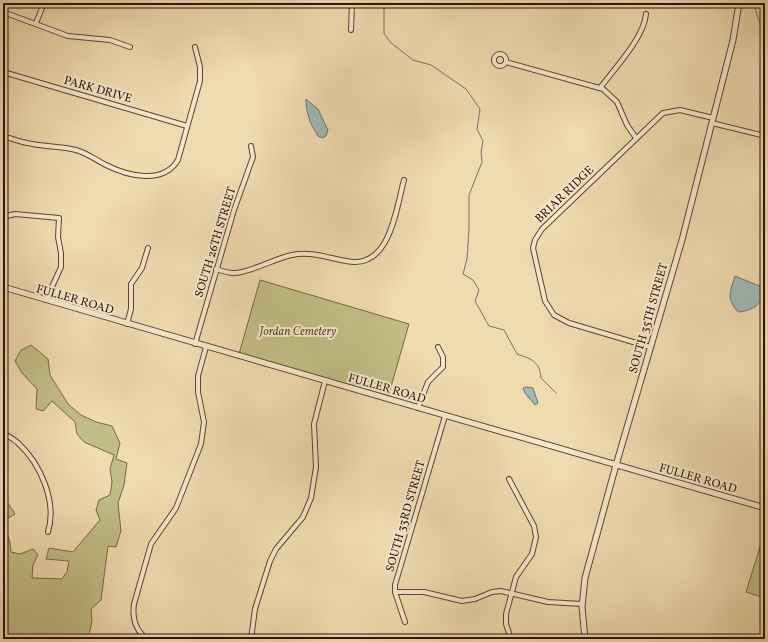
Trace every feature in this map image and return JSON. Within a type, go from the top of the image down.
[{"type":"street","points":[[36,23],[44,3]]},
{"type":"street","points":[[351,30],[352,3]]},
{"type":"street","name":"SOUTH 35TH STREET","points":[[585,639],[582,604],[587,571],[650,346],[682,240],[733,40],[739,3]]},
{"type":"street","points":[[3,12],[68,36],[110,40],[130,47]]},
{"type":"street","points":[[600,88],[640,33],[645,22],[646,14]]},
{"type":"street","points":[[3,136],[32,144],[61,146],[77,150],[114,168],[134,174],[159,176],[172,169],[178,160],[200,80],[200,67],[195,46]]},
{"type":"street","points":[[506,62],[600,88],[609,93],[617,102],[627,125],[636,138]]},
{"type":"street","name":"PARK DRIVE","points":[[3,72],[187,126]]},
{"type":"street","name":"BRIAR RIDGE","points":[[650,346],[569,323],[554,315],[545,301],[533,248],[535,240],[542,229],[663,113],[671,110],[680,110],[765,136]]},
{"type":"street","name":"SOUTH 26TH STREET","points":[[195,344],[216,269],[253,157],[251,146]]},
{"type":"street","points":[[216,269],[238,273],[285,256],[300,254],[323,255],[352,263],[362,262],[369,259],[376,254],[385,243],[404,180]]},
{"type":"street","points":[[3,217],[15,214],[59,218],[58,237],[61,253],[61,267],[46,300]]},
{"type":"street","points":[[127,324],[131,309],[131,284],[142,268],[148,248]]},
{"type":"street","name":"FULLER ROAD","points":[[3,287],[195,344],[765,508]]},
{"type":"street","points":[[147,639],[140,632],[135,621],[134,604],[151,544],[176,508],[201,444],[204,422],[198,392],[198,376],[206,347]]},
{"type":"street","points":[[418,408],[428,382],[443,367],[443,357],[438,347]]},
{"type":"street","points":[[251,639],[255,610],[270,561],[276,549],[300,521],[311,498],[316,467],[314,424],[325,381]]},
{"type":"street","name":"SOUTH 33RD STREET","points":[[405,622],[395,585],[445,416]]},
{"type":"street","points":[[3,432],[18,443],[40,471],[51,509],[51,522],[48,532]]},
{"type":"street","points":[[509,479],[534,526],[536,537],[534,549],[519,571],[512,593],[506,619],[507,630],[511,639]]},
{"type":"street","points":[[396,592],[424,592],[462,601],[475,599],[496,591],[512,593],[548,602],[582,604]]},
{"type":"green space","name":"Jordan Cemetery","points":[[260,280],[409,324],[388,397],[239,354]]},
{"type":"green space","points":[[31,345],[48,359],[50,375],[68,404],[81,415],[96,422],[112,426],[120,443],[116,459],[127,463],[124,485],[118,503],[121,531],[116,547],[108,546],[101,600],[91,609],[92,621],[88,639],[3,639],[3,531],[6,531],[10,542],[11,552],[20,554],[33,549],[38,555],[33,565],[32,578],[62,579],[67,572],[69,561],[46,559],[49,548],[73,552],[100,520],[96,510],[99,500],[110,495],[112,482],[110,469],[114,455],[84,442],[77,434],[75,422],[52,401],[43,411],[36,409],[37,389],[22,373],[15,361],[21,350]]},
{"type":"green space","points":[[3,496],[15,514],[3,521]]},
{"type":"green space","points":[[765,534],[765,598],[746,592]]},
{"type":"water","points":[[306,99],[318,109],[328,130],[326,136],[322,138],[318,136],[311,123]]},
{"type":"water","points":[[735,276],[762,287],[762,298],[757,306],[738,312],[734,307],[730,299],[730,295]]},
{"type":"water","points":[[523,388],[533,388],[538,403],[535,405],[525,393]]},
{"type":"waterway","points":[[755,3],[758,19],[765,33]]},
{"type":"waterway","points":[[384,7],[384,33],[390,42],[413,60],[431,65],[466,89],[480,109],[477,129],[483,141],[481,152],[482,162],[469,195],[467,259],[463,274],[473,280],[479,290],[475,301],[489,326],[504,330],[517,354],[534,362],[539,368],[541,378],[556,393]]}]
